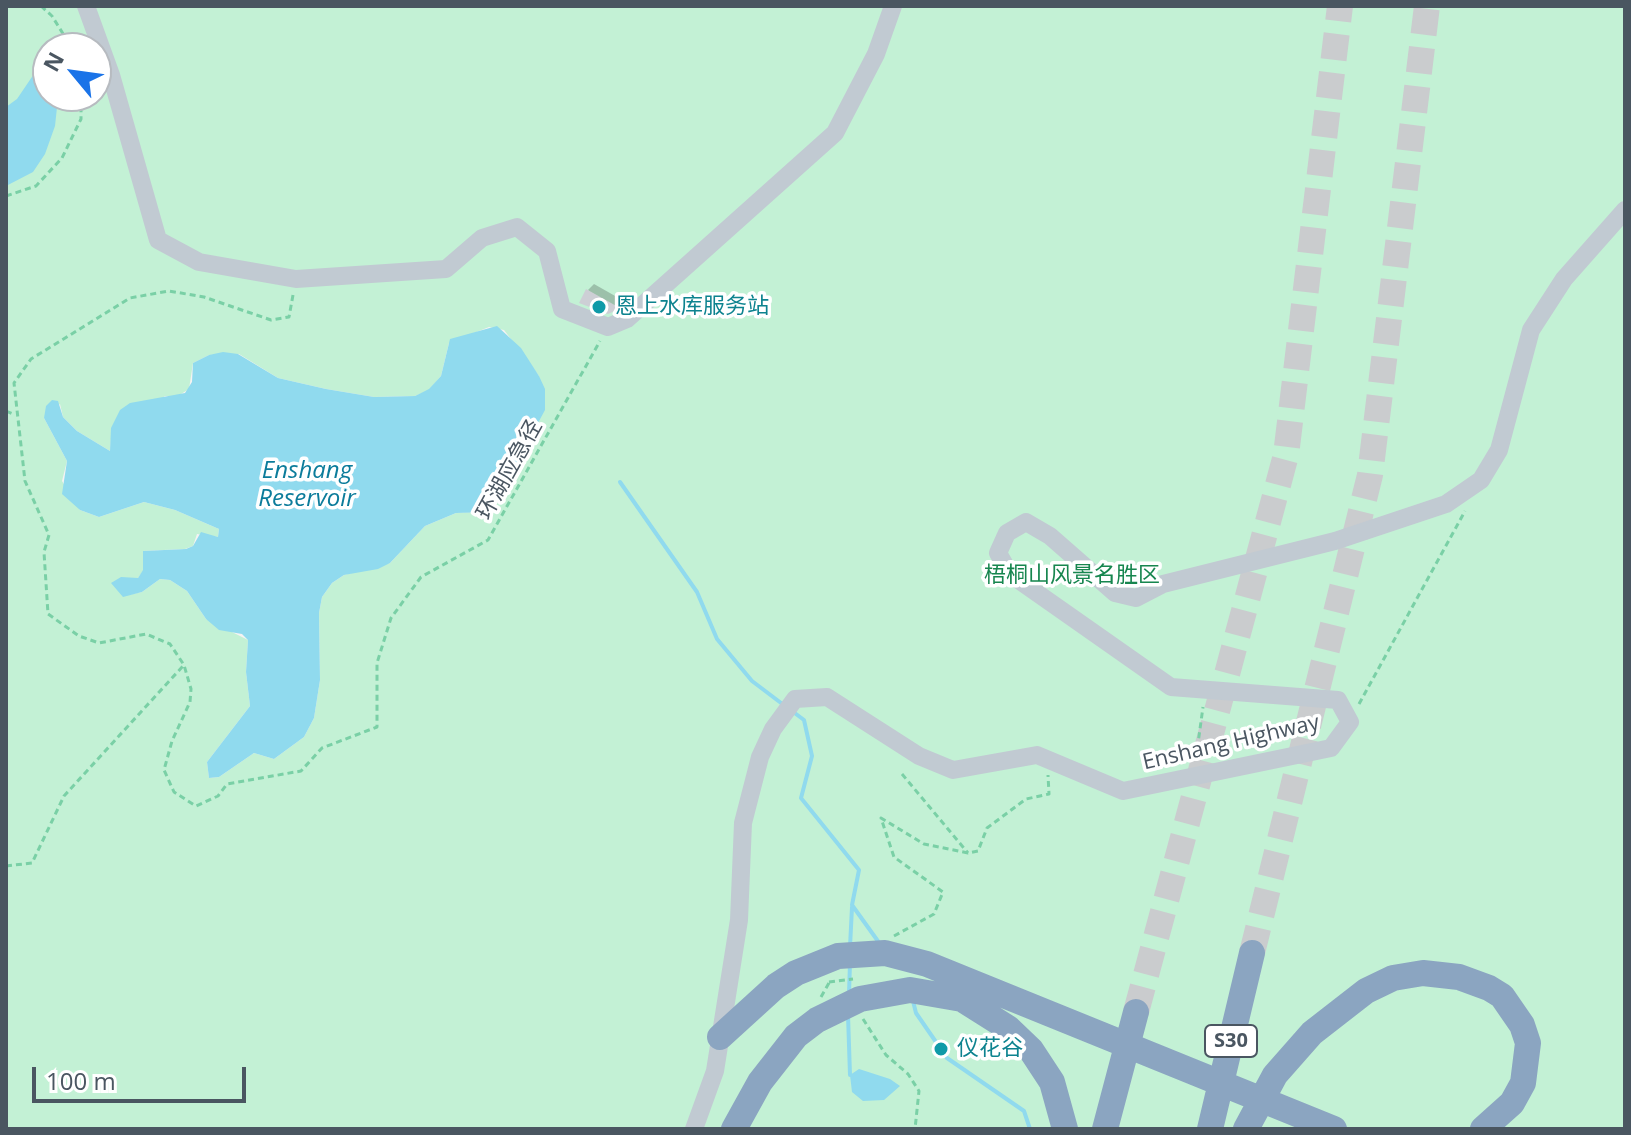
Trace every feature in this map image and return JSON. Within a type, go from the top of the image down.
[{"type":"highway","points":[[720,1037],[776,986],[796,973],[838,956],[885,953],[927,964],[1334,1129]]},
{"type":"highway","name":"S30","points":[[1210,1129],[1252,953]]},
{"type":"highway","points":[[1246,1129],[1275,1075],[1338,1010],[1393,978],[1423,973],[1459,977],[1489,988],[1502,996],[1522,1025],[1528,1043],[1523,1083],[1512,1103],[1483,1129]]},
{"type":"highway","points":[[734,1129],[775,1059],[796,1036],[817,1020],[860,999],[887,992],[937,992],[983,1009],[1031,1050],[1052,1082],[1065,1129]]},
{"type":"highway","points":[[1105,1129],[1136,1012]]},
{"type":"street","points":[[86,6],[111,75],[158,240],[199,262],[296,279],[446,269],[482,238],[517,227],[547,251],[562,309],[608,327],[627,319],[835,133],[876,54],[893,6]]},
{"type":"street","name":"Enshang Highway","points":[[694,1129],[708,1097],[739,920],[743,823],[760,757],[773,729],[795,699],[827,697],[919,756],[953,770],[1037,755],[1123,791],[1331,748],[1350,722],[1338,700],[1171,687],[1010,574],[998,553],[1007,533],[1026,522],[1050,536],[1115,593],[1136,598],[1163,584],[1335,541],[1446,504],[1481,480],[1499,450],[1531,330],[1564,279],[1625,210]]},
{"type":"path","points":[[41,6],[60,32]]},
{"type":"path","points":[[6,196],[36,186],[62,158],[81,119],[81,112]]},
{"type":"path","points":[[6,866],[32,863],[64,796],[184,665],[170,644],[146,634],[99,643],[79,636],[48,614],[44,552],[49,535],[25,481],[15,415],[14,383],[31,359],[130,298],[169,291],[204,297],[271,320],[289,317],[296,279]]},
{"type":"path","name":"环湖应急径","points":[[184,665],[191,689],[190,702],[172,741],[164,770],[174,792],[196,806],[218,796],[227,784],[301,771],[322,748],[377,727],[377,663],[391,618],[421,577],[488,540],[608,327]]},
{"type":"path","points":[[6,411],[15,415]]},
{"type":"path","points":[[1350,722],[1466,508]]},
{"type":"path","points":[[1198,776],[1195,753],[1200,720],[1214,690]]},
{"type":"path","points":[[902,774],[968,853]]},
{"type":"path","points":[[888,939],[934,914],[943,892],[894,857],[881,818],[924,844],[968,853],[978,851],[987,828],[1026,799],[1049,794],[1048,775]]},
{"type":"path","points":[[829,982],[864,978]]},
{"type":"path","points":[[863,1006],[863,1020],[886,1055],[908,1074],[919,1091],[915,1129]]},
{"type":"green space","name":"梧桐山风景名胜区","points":[[6,6],[1625,6],[1625,1129],[6,1129]],"holes":[[[489,327],[504,330],[539,376],[490,511],[456,513],[425,526],[390,563],[344,575],[332,583],[322,597],[319,613],[320,680],[314,718],[304,737],[274,759],[254,753],[219,777],[209,778],[207,762],[250,706],[246,672],[248,640],[206,619],[187,591],[170,580],[160,579],[142,592],[123,596],[121,578],[138,578],[143,571],[143,551],[185,549],[193,546],[197,534],[218,537],[219,529],[175,510],[144,502],[99,517],[80,510],[62,481],[67,461],[44,418],[60,404],[63,417],[77,431],[110,451],[111,439],[165,396],[178,396],[189,389],[193,363],[209,355],[239,354],[278,378],[326,389],[374,397],[415,396],[429,390],[441,376],[449,343]]]},
{"type":"water","points":[[32,77],[32,112],[56,112],[55,126],[45,154],[33,172],[6,186],[6,107],[17,99]]},
{"type":"water","name":"Enshang Reservoir","points":[[497,326],[521,348],[539,376],[545,389],[545,410],[490,512],[456,513],[425,526],[390,563],[378,569],[344,575],[332,583],[322,597],[319,613],[320,680],[314,718],[304,737],[274,759],[254,753],[219,777],[209,778],[207,762],[250,706],[246,672],[248,640],[242,634],[219,630],[206,619],[187,591],[170,580],[160,579],[142,592],[123,597],[111,583],[121,577],[138,578],[143,570],[143,551],[186,549],[193,546],[201,532],[218,537],[219,529],[175,510],[144,502],[99,517],[80,510],[62,494],[67,461],[44,418],[46,406],[52,400],[58,401],[63,417],[77,431],[110,451],[111,428],[120,410],[130,403],[185,393],[192,382],[193,363],[209,355],[223,352],[238,354],[278,378],[326,389],[374,397],[415,396],[429,389],[441,376],[450,339]]},
{"type":"water","points":[[859,1069],[890,1079],[900,1086],[884,1100],[863,1101],[852,1092],[850,1075]]},
{"type":"building","name":"恩上水库服务站","points":[[586,289],[620,308],[608,314],[579,303]]},
{"type":"waterway","points":[[620,482],[697,592],[717,639],[752,681],[785,706]]},
{"type":"waterway","points":[[792,711],[804,720],[812,756],[801,798],[859,870],[852,905],[880,944]]},
{"type":"waterway","points":[[850,947],[852,907]]},
{"type":"waterway","points":[[849,994],[850,963]]},
{"type":"waterway","points":[[913,1001],[916,1013],[947,1058],[1024,1111],[1030,1129]]},
{"type":"waterway","points":[[848,1015],[850,1075]]},
{"type":"tunnel","points":[[1136,1012],[1286,455],[1340,6]]},
{"type":"tunnel","points":[[1252,953],[1370,475],[1427,6]]},
{"type":"place","name":"恩上水库服务站","points":[[599,307]]},
{"type":"place","name":"仪花谷","points":[[941,1049]]}]
